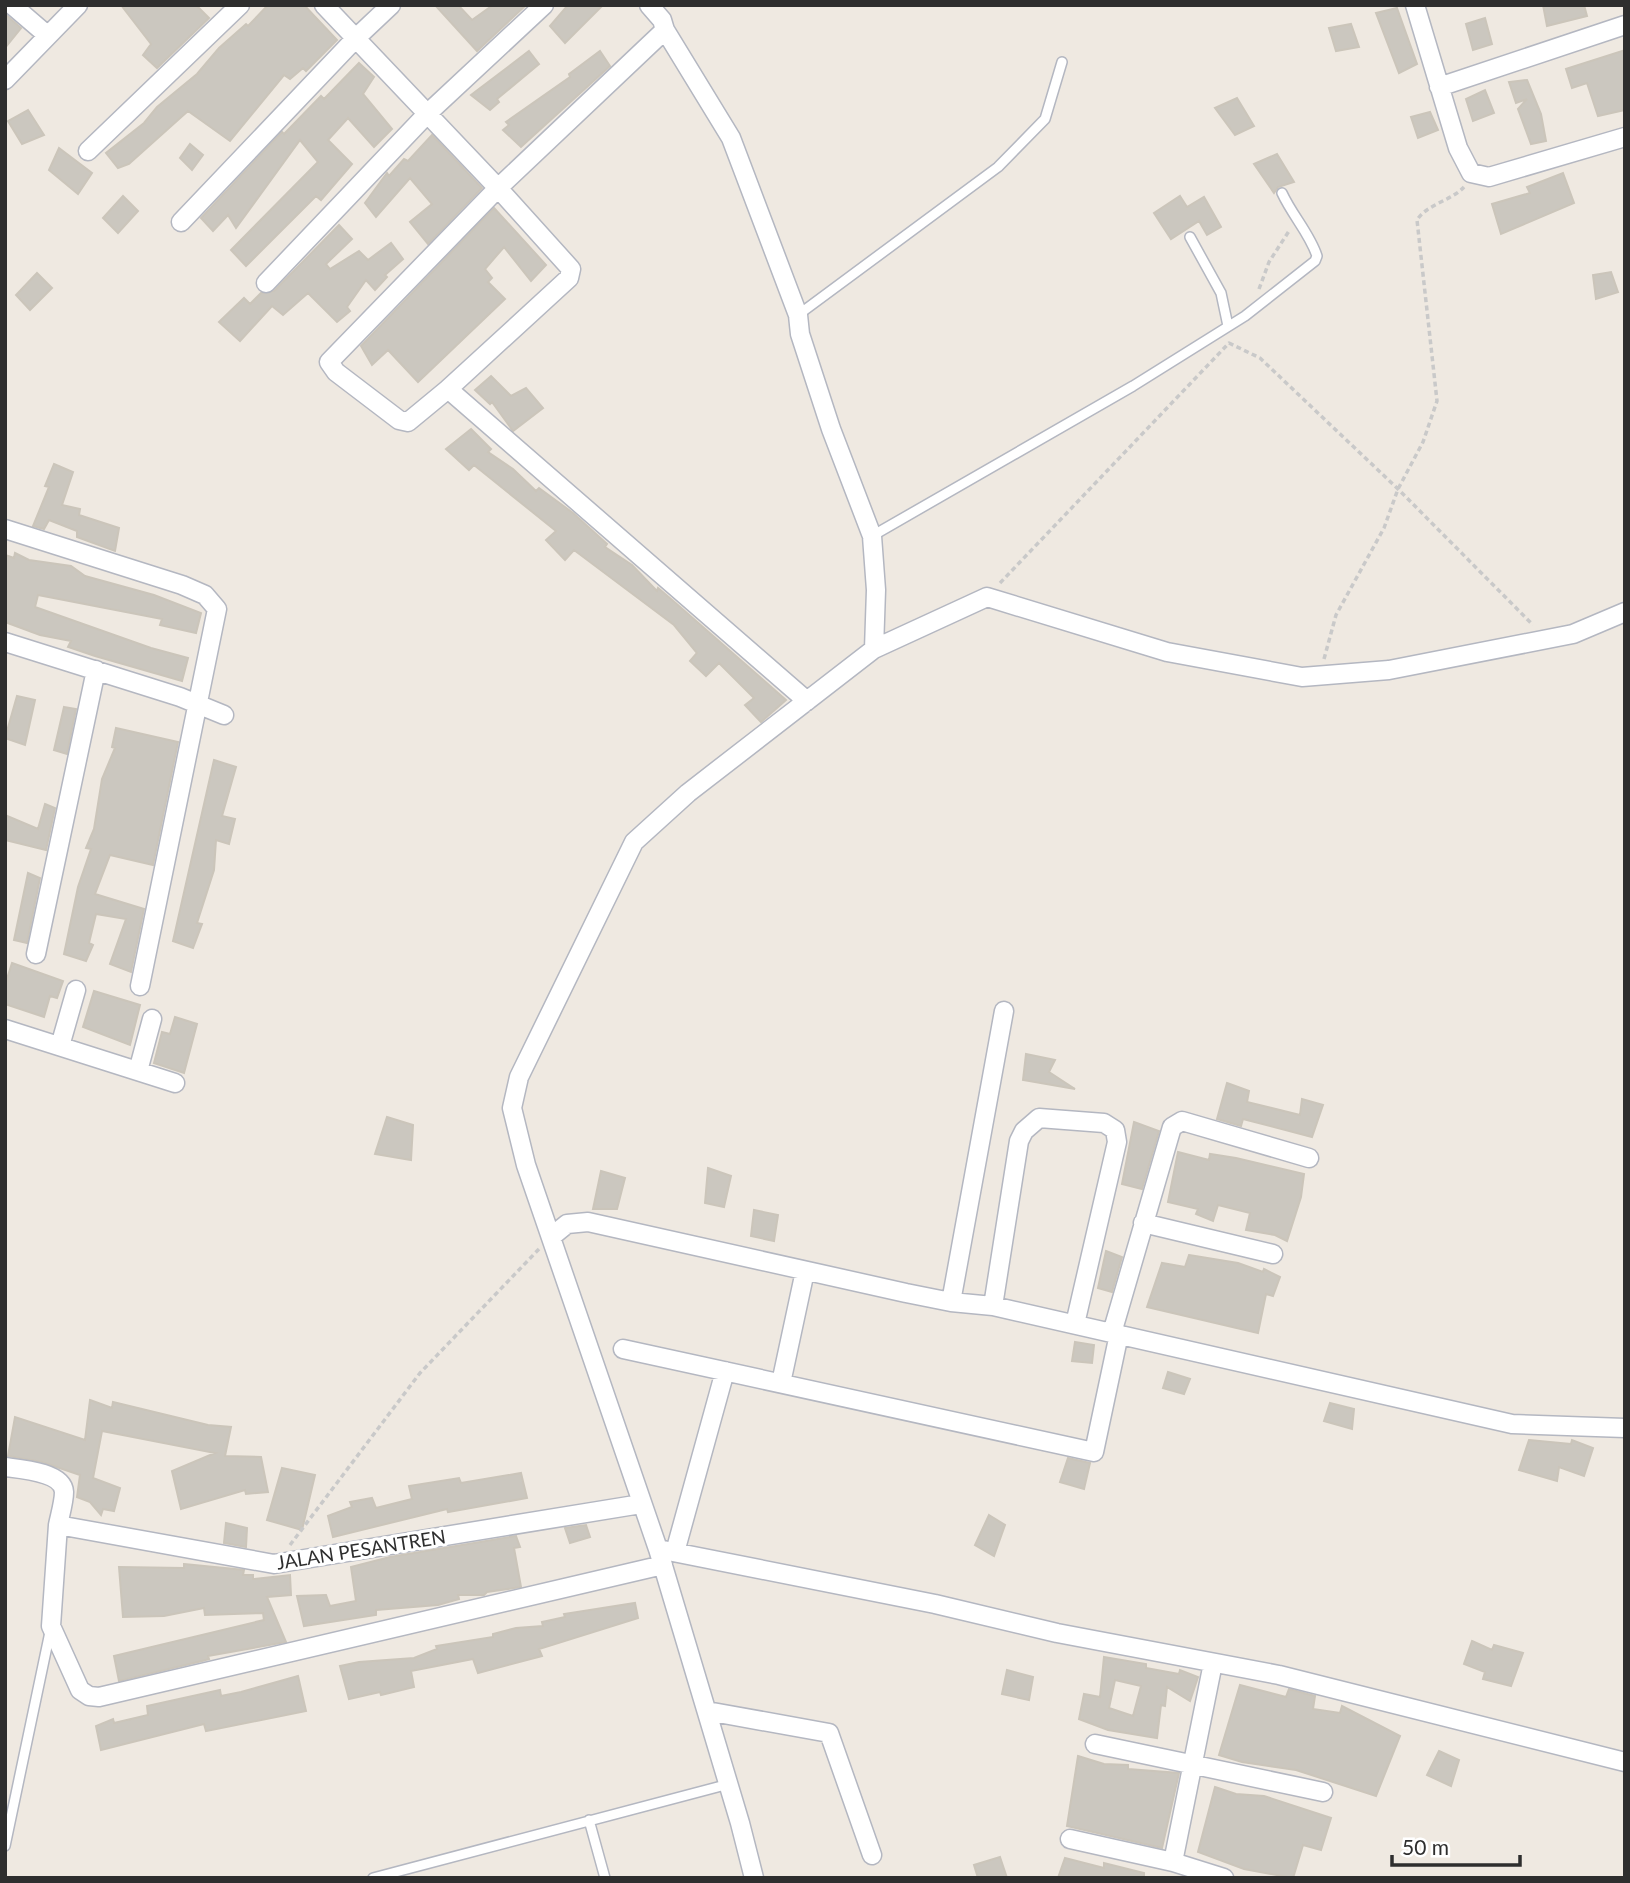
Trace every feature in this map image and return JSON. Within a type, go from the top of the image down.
[{"type":"street","points":[[12,5],[47,35]]},
{"type":"street","points":[[5,80],[78,5]]},
{"type":"street","points":[[88,151],[240,5]]},
{"type":"street","points":[[324,5],[498,188],[571,269],[569,278],[408,422],[399,420],[336,372],[329,362],[498,188],[665,30]]},
{"type":"street","points":[[181,222],[356,38],[391,5]]},
{"type":"street","points":[[265,283],[427,114],[544,5]]},
{"type":"street","points":[[649,5],[662,20],[665,30],[731,138],[798,315],[800,334],[831,429],[872,536],[876,590],[874,649]]},
{"type":"street","points":[[1415,5],[1458,148],[1471,173],[1489,177],[1625,137]]},
{"type":"street","points":[[1439,87],[1625,25]]},
{"type":"street","points":[[448,389],[807,701]]},
{"type":"street","points":[[5,530],[183,586],[205,595],[217,609],[140,986]]},
{"type":"street","points":[[754,1878],[665,1555],[641,1504],[526,1165],[512,1108],[512,1098],[526,1059],[634,842],[688,793],[874,649],[986,597],[1167,652],[1302,677],[1389,670],[1573,634],[1625,612]]},
{"type":"street","points":[[5,642],[199,704],[224,715]]},
{"type":"street","points":[[36,954],[96,670]]},
{"type":"street","points":[[60,1046],[76,990]]},
{"type":"street","points":[[951,1302],[1004,1011]]},
{"type":"street","points":[[138,1071],[152,1019]]},
{"type":"street","points":[[5,1029],[175,1083]]},
{"type":"street","points":[[993,1306],[1019,1140],[1024,1131],[1039,1118],[1104,1123],[1115,1130],[1116,1142],[1075,1324]]},
{"type":"street","points":[[623,1349],[1094,1452],[1116,1334],[1168,1134],[1182,1121],[1310,1158]]},
{"type":"street","points":[[551,1237],[567,1224],[588,1222],[951,1302],[993,1306],[1512,1424],[1625,1428]]},
{"type":"street","points":[[1143,1223],[1273,1254]]},
{"type":"street","points":[[782,1383],[805,1271]]},
{"type":"street","points":[[665,1555],[725,1371]]},
{"type":"street","points":[[5,1467],[59,1481],[64,1490],[58,1525],[51,1626],[80,1690],[89,1696],[99,1697],[665,1555],[1279,1675],[1625,1762]]},
{"type":"street","name":"JALAN PESANTREN","points":[[58,1525],[274,1564],[641,1504]]},
{"type":"street","points":[[1173,1862],[1213,1662]]},
{"type":"street","points":[[707,1711],[828,1733],[872,1855]]},
{"type":"street","points":[[1095,1744],[1323,1792]]},
{"type":"street","points":[[1070,1839],[1173,1862],[1224,1878]]},
{"type":"lane","points":[[798,315],[998,167],[1045,119],[1062,62]]},
{"type":"lane","points":[[872,536],[1133,386],[1244,316],[1315,261],[1317,256],[1312,241],[1295,221],[1282,193]]},
{"type":"lane","points":[[1190,237],[1221,293],[1228,326]]},
{"type":"lane","points":[[5,1846],[51,1626]]},
{"type":"lane","points":[[373,1878],[729,1784]]},
{"type":"lane","points":[[589,1821],[605,1878]]},
{"type":"path","points":[[1322,675],[1327,637],[1336,615],[1384,528],[1398,489],[1423,442],[1437,401],[1417,220],[1433,207],[1455,196],[1465,186],[1471,173]]},
{"type":"path","points":[[986,597],[1229,343],[1269,262],[1295,221]]},
{"type":"path","points":[[1229,343],[1260,358],[1398,489],[1547,639]]},
{"type":"path","points":[[274,1564],[315,1516],[420,1373],[551,1237]]},
{"type":"building","points":[[121,5],[196,5],[209,18],[157,68],[143,55],[151,44]]},
{"type":"building","points":[[268,5],[304,5],[337,40],[306,71],[303,68],[290,79],[284,75],[230,141],[188,111],[129,164],[118,168],[106,153],[144,123],[157,107],[197,74],[219,48],[246,24],[248,26]]},
{"type":"building","points":[[435,5],[458,5],[472,20],[493,5],[526,5],[477,51]]},
{"type":"building","points":[[568,5],[603,5],[565,43],[550,26]]},
{"type":"building","points":[[1543,5],[1584,5],[1587,16],[1547,26]]},
{"type":"building","points":[[1397,8],[1417,64],[1399,73],[1376,13]]},
{"type":"building","points":[[5,14],[21,28],[5,48]]},
{"type":"building","points":[[1485,18],[1492,44],[1473,50],[1466,24]]},
{"type":"building","points":[[1351,24],[1359,47],[1336,51],[1329,28]]},
{"type":"building","points":[[1625,50],[1625,110],[1598,116],[1587,83],[1572,88],[1566,69]]},
{"type":"building","points":[[529,51],[539,64],[497,99],[499,102],[490,110],[471,95]]},
{"type":"building","points":[[600,51],[610,66],[521,147],[503,130],[509,125],[506,122],[570,77],[569,74]]},
{"type":"building","points":[[359,63],[374,77],[363,94],[392,129],[374,147],[348,118],[328,140],[352,164],[321,200],[316,196],[246,266],[231,250],[318,162],[300,140],[236,228],[228,215],[213,231],[201,218],[282,132],[284,134],[321,96],[324,99]]},
{"type":"building","points":[[1527,80],[1541,114],[1546,141],[1531,144],[1518,109],[1527,99],[1516,103],[1509,82]]},
{"type":"building","points":[[1485,90],[1494,113],[1473,121],[1466,99]]},
{"type":"building","points":[[1237,98],[1254,126],[1235,135],[1215,108]]},
{"type":"building","points":[[28,110],[44,135],[22,144],[8,121]]},
{"type":"building","points":[[1430,112],[1438,130],[1418,138],[1411,117]]},
{"type":"building","points":[[432,135],[482,188],[428,244],[410,222],[432,204],[410,178],[376,217],[365,203],[387,173],[389,176],[404,159],[408,161]]},
{"type":"building","points":[[190,144],[203,155],[192,170],[180,158]]},
{"type":"building","points":[[59,148],[92,173],[78,194],[49,170]]},
{"type":"building","points":[[1277,154],[1294,182],[1278,187],[1274,193],[1254,164]]},
{"type":"building","points":[[1563,173],[1574,203],[1501,234],[1492,204],[1530,193],[1527,187]]},
{"type":"building","points":[[123,196],[138,211],[118,233],[103,218]]},
{"type":"building","points":[[1180,196],[1187,207],[1204,197],[1221,227],[1207,235],[1199,221],[1171,239],[1154,213]]},
{"type":"building","points":[[494,208],[546,265],[531,281],[504,247],[485,269],[492,278],[488,282],[505,299],[418,382],[388,350],[372,365],[361,346]]},
{"type":"building","points":[[339,225],[352,239],[326,264],[330,269],[359,251],[368,260],[391,243],[403,259],[385,275],[387,277],[375,290],[366,280],[347,307],[350,311],[337,322],[308,293],[283,315],[272,306],[240,341],[219,322],[244,298],[250,304],[261,293],[274,291]]},
{"type":"building","points":[[1611,272],[1618,292],[1596,299],[1593,275]]},
{"type":"building","points":[[37,273],[52,288],[30,310],[16,295]]},
{"type":"building","points":[[491,376],[511,396],[526,388],[543,408],[513,431],[492,402],[490,404],[475,390]]},
{"type":"building","points":[[471,429],[491,449],[488,452],[513,469],[536,491],[539,488],[573,513],[607,544],[605,547],[632,565],[657,591],[658,588],[786,700],[761,722],[745,705],[754,698],[719,663],[706,676],[690,661],[697,653],[674,625],[574,550],[565,560],[546,540],[556,531],[474,465],[469,470],[446,449]]},
{"type":"building","points":[[54,464],[73,472],[62,505],[80,509],[79,515],[119,528],[115,551],[77,537],[77,531],[49,520],[44,529],[33,526],[49,487],[45,486]]},
{"type":"building","points":[[15,553],[29,560],[71,566],[85,576],[154,595],[201,613],[196,633],[160,625],[162,619],[38,595],[35,607],[151,648],[188,658],[182,681],[68,647],[71,641],[40,635],[5,622],[5,555],[14,558]]},
{"type":"building","points":[[17,696],[35,700],[25,745],[5,738]]},
{"type":"building","points":[[64,707],[76,709],[67,754],[54,750]]},
{"type":"building","points":[[116,728],[178,742],[153,865],[110,855],[95,894],[144,909],[131,972],[110,964],[126,919],[96,914],[89,943],[93,945],[86,961],[64,954],[78,887],[91,849],[86,848],[94,829],[102,779],[115,748],[112,747]]},
{"type":"building","points":[[214,760],[236,767],[222,816],[235,819],[229,844],[216,840],[214,870],[197,923],[202,924],[193,948],[173,941]]},
{"type":"building","points":[[45,804],[55,808],[46,850],[5,840],[5,815],[38,829]]},
{"type":"building","points":[[28,873],[40,878],[27,943],[14,940]]},
{"type":"building","points":[[12,963],[63,981],[57,998],[50,996],[44,1017],[5,1004],[5,985]]},
{"type":"building","points":[[94,991],[140,1005],[130,1045],[83,1027]]},
{"type":"building","points":[[175,1017],[197,1024],[184,1073],[154,1063],[162,1032],[170,1034]]},
{"type":"building","points":[[1026,1054],[1055,1060],[1049,1072],[1075,1089],[1023,1080]]},
{"type":"building","points":[[1227,1083],[1249,1091],[1247,1102],[1300,1115],[1302,1099],[1323,1105],[1312,1137],[1243,1119],[1241,1126],[1217,1119]]},
{"type":"building","points":[[387,1117],[413,1125],[411,1160],[375,1154]]},
{"type":"building","points":[[1134,1122],[1159,1131],[1142,1189],[1122,1184]]},
{"type":"building","points":[[1178,1152],[1209,1160],[1210,1154],[1236,1158],[1304,1174],[1301,1197],[1287,1241],[1275,1235],[1246,1230],[1250,1213],[1218,1205],[1213,1221],[1196,1214],[1198,1209],[1168,1202]]},
{"type":"building","points":[[708,1168],[731,1176],[724,1207],[705,1203]]},
{"type":"building","points":[[601,1171],[625,1178],[617,1209],[593,1209]]},
{"type":"building","points":[[754,1210],[778,1215],[774,1241],[751,1236]]},
{"type":"building","points":[[1106,1251],[1122,1257],[1112,1292],[1098,1288]]},
{"type":"building","points":[[1189,1255],[1238,1263],[1263,1272],[1264,1269],[1280,1277],[1273,1296],[1266,1294],[1258,1333],[1147,1307],[1162,1263],[1185,1267]]},
{"type":"building","points":[[1075,1342],[1094,1345],[1092,1363],[1072,1361]]},
{"type":"building","points":[[1168,1372],[1190,1379],[1184,1394],[1163,1388]]},
{"type":"building","points":[[90,1400],[112,1408],[113,1402],[208,1425],[231,1427],[225,1456],[261,1457],[268,1492],[246,1494],[245,1490],[181,1509],[172,1471],[215,1453],[102,1431],[93,1478],[120,1488],[114,1511],[103,1509],[101,1515],[90,1502],[77,1497],[80,1475],[42,1462],[8,1456],[15,1417],[85,1440]]},
{"type":"building","points":[[1330,1403],[1354,1409],[1352,1429],[1324,1421]]},
{"type":"building","points":[[1529,1440],[1571,1444],[1572,1440],[1593,1448],[1584,1476],[1559,1467],[1557,1481],[1519,1470]]},
{"type":"building","points":[[1068,1458],[1090,1463],[1084,1489],[1060,1482]]},
{"type":"building","points":[[282,1468],[315,1475],[302,1530],[267,1520]]},
{"type":"building","points":[[521,1473],[527,1498],[448,1512],[447,1509],[333,1537],[328,1516],[352,1507],[350,1502],[372,1498],[376,1508],[412,1499],[409,1486],[459,1478],[461,1483]]},
{"type":"building","points":[[989,1515],[1005,1525],[994,1556],[975,1545]]},
{"type":"building","points":[[226,1523],[247,1528],[246,1547],[224,1543]]},
{"type":"building","points":[[586,1525],[590,1537],[570,1543],[565,1528]]},
{"type":"building","points":[[516,1536],[520,1547],[514,1548],[521,1587],[487,1592],[484,1595],[458,1595],[459,1599],[438,1605],[376,1610],[376,1615],[304,1626],[297,1596],[326,1595],[330,1606],[356,1601],[351,1567],[390,1557]]},
{"type":"building","points":[[184,1564],[244,1570],[243,1575],[253,1575],[253,1579],[290,1575],[291,1595],[267,1597],[286,1642],[208,1656],[209,1659],[202,1661],[119,1681],[114,1656],[264,1620],[263,1613],[205,1615],[204,1608],[164,1616],[123,1617],[119,1567],[184,1568]]},
{"type":"building","points":[[635,1603],[638,1618],[539,1649],[542,1656],[478,1673],[473,1659],[411,1671],[414,1687],[349,1699],[340,1666],[414,1658],[437,1649],[436,1646],[493,1637],[493,1634],[516,1628],[543,1626],[542,1622],[565,1617],[564,1614]]},
{"type":"building","points":[[1472,1641],[1492,1650],[1494,1645],[1523,1653],[1511,1686],[1483,1679],[1485,1672],[1464,1664]]},
{"type":"building","points":[[1104,1657],[1146,1664],[1146,1668],[1179,1674],[1180,1670],[1198,1677],[1190,1701],[1167,1687],[1165,1706],[1161,1705],[1157,1738],[1108,1730],[1079,1719],[1084,1694],[1100,1697]],"holes":[[[1115,1680],[1141,1686],[1133,1716],[1109,1708]]]},
{"type":"building","points":[[1007,1670],[1033,1677],[1029,1700],[1002,1694]]},
{"type":"building","points":[[298,1676],[306,1711],[206,1731],[204,1724],[101,1750],[96,1726],[113,1719],[114,1723],[148,1715],[147,1706],[220,1690],[221,1696]]},
{"type":"building","points":[[1240,1685],[1286,1697],[1289,1689],[1315,1696],[1313,1709],[1340,1713],[1342,1706],[1400,1736],[1376,1796],[1296,1770],[1242,1762],[1219,1755]]},
{"type":"building","points":[[1439,1751],[1459,1760],[1451,1786],[1427,1775]]},
{"type":"building","points":[[1078,1756],[1104,1764],[1128,1765],[1128,1769],[1179,1773],[1162,1848],[1067,1826]]},
{"type":"building","points":[[1215,1787],[1236,1794],[1264,1796],[1331,1818],[1321,1850],[1303,1845],[1293,1878],[1244,1869],[1198,1852]]},
{"type":"building","points":[[1000,1857],[1007,1878],[978,1878],[974,1865]]},
{"type":"building","points":[[1065,1858],[1104,1868],[1104,1863],[1144,1873],[1144,1878],[1058,1878]]}]
